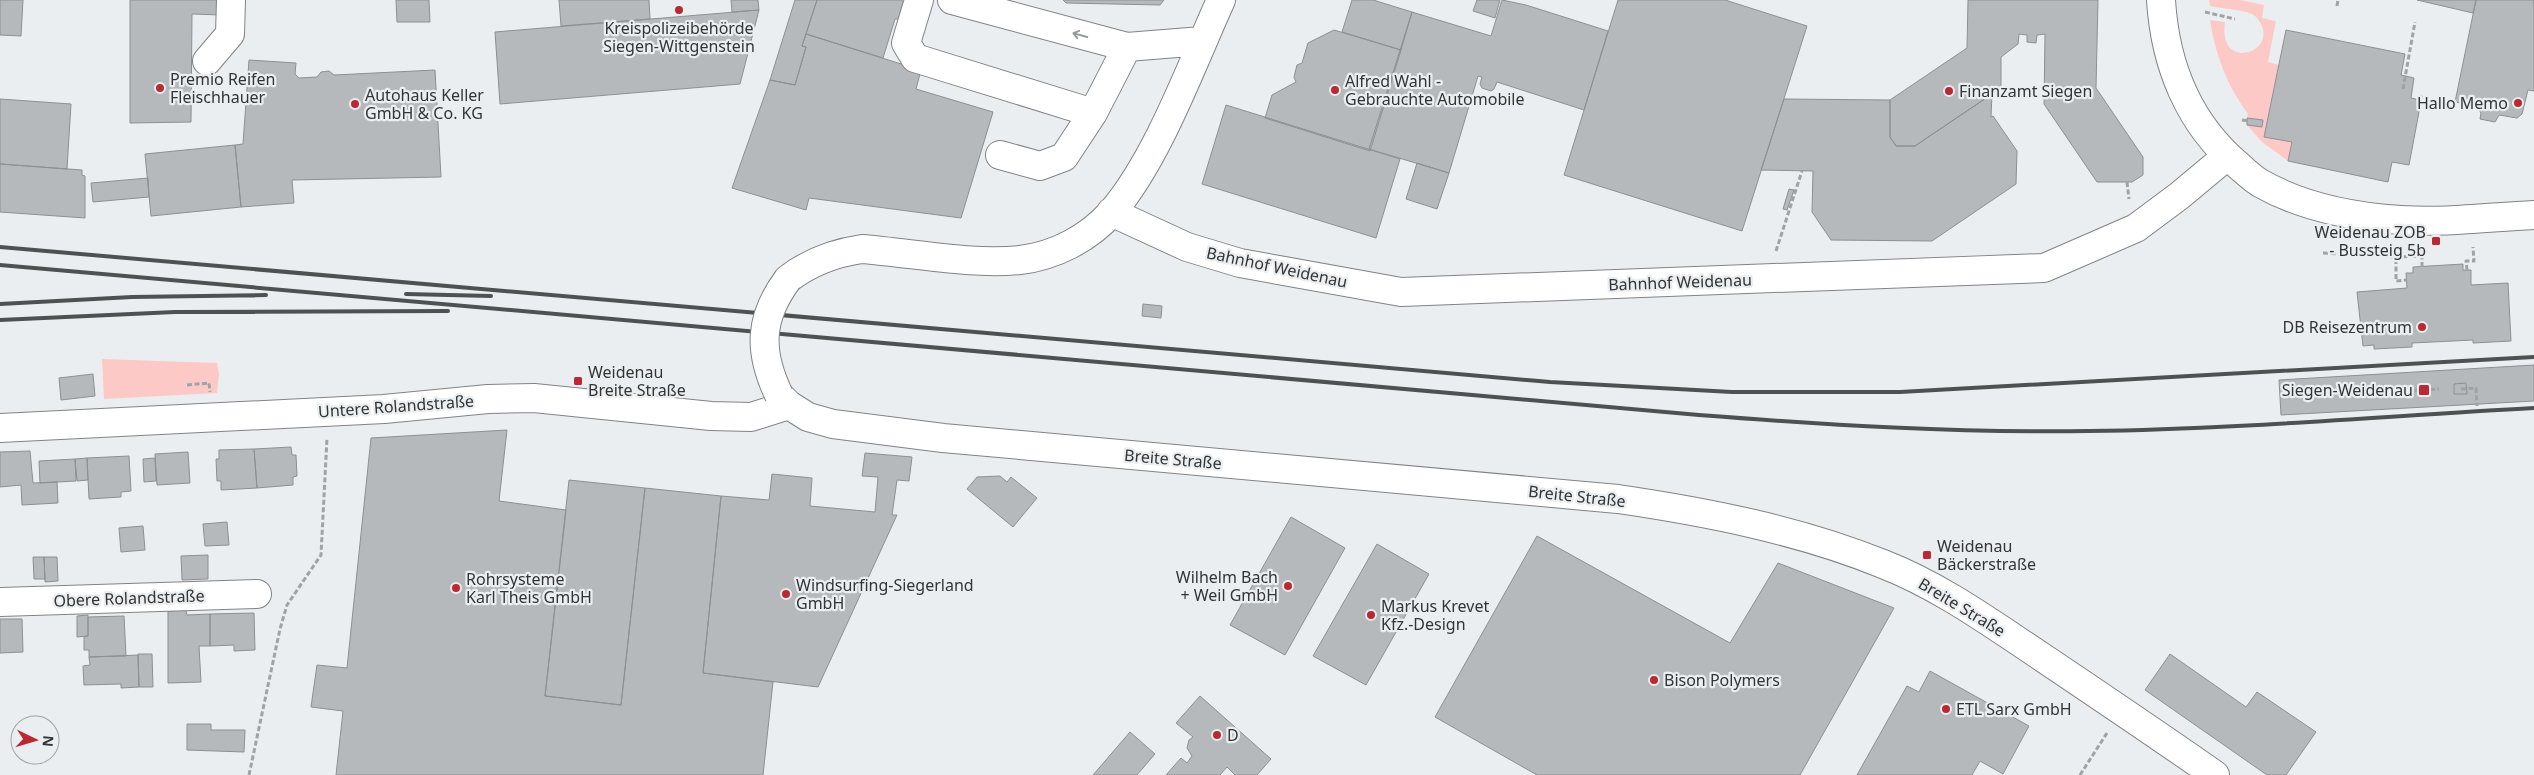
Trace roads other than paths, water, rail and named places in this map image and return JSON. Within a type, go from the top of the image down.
[{"type":"street","points":[[207,62],[230,34],[231,0]]},
{"type":"street","points":[[920,0],[906,43],[915,58],[1093,113]]},
{"type":"street","points":[[952,0],[1127,48],[1202,41]]},
{"type":"street","points":[[784,400],[773,381],[764,348],[768,312],[788,278],[803,267],[824,258],[842,252],[862,249],[988,260],[1020,260],[1051,254],[1081,238],[1111,212],[1153,149],[1221,0]]},
{"type":"street","points":[[2161,0],[2163,28],[2177,80],[2185,100],[2205,132],[2227,156],[2258,182],[2289,197],[2333,210],[2401,220],[2534,215]]},
{"type":"street","points":[[1000,155],[1040,166],[1064,157],[1093,113],[1127,48]]},
{"type":"street","name":"Bahnhof Weidenau","points":[[1111,212],[1187,247],[1240,263],[1401,292],[2044,268],[2136,228],[2227,156]]},
{"type":"street","name":"Untere Rolandstraße","points":[[0,428],[327,412],[534,398],[711,416],[751,416],[784,400]]},
{"type":"street","name":"Breite Straße","points":[[784,400],[808,417],[833,424],[953,439],[1618,499],[1677,508],[1744,522],[1846,550],[1884,564],[1916,580],[1986,620],[2122,710],[2215,775]]},
{"type":"street","name":"Obere Rolandstraße","points":[[0,602],[257,594]]},
{"type":"railway","points":[[0,247],[1550,382],[1732,392],[1900,392],[2534,357]]},
{"type":"railway","points":[[0,265],[1699,415],[1845,425],[1991,431],[2145,430],[2534,408]]},
{"type":"railway","points":[[406,294],[491,296]]},
{"type":"railway","points":[[0,304],[132,297],[266,295]]},
{"type":"railway","points":[[0,320],[175,312],[448,311]]},
{"type":"place","name":"Kreispolizeibehörde Siegen-Wittgenstein","points":[[679,10]]},
{"type":"place","name":"Premio Reifen Fleischhauer","points":[[160,88]]},
{"type":"place","name":"Alfred Wahl - Gebrauchte Automobile","points":[[1335,90]]},
{"type":"place","name":"Finanzamt Siegen","points":[[1949,91]]},
{"type":"place","name":"Hallo Memo","points":[[2518,103]]},
{"type":"place","name":"Autohaus Keller GmbH & Co. KG","points":[[355,104]]},
{"type":"place","name":"Weidenau ZOB - Bussteig 5b","points":[[2436,241]]},
{"type":"place","name":"DB Reisezentrum","points":[[2422,327]]},
{"type":"place","name":"Weidenau Breite Straße","points":[[578,381]]},
{"type":"place","name":"Siegen-Weidenau","points":[[2424,390]]},
{"type":"place","name":"Weidenau Bäckerstraße","points":[[1927,555]]},
{"type":"place","name":"Wilhelm Bach + Weil GmbH","points":[[1288,586]]},
{"type":"place","name":"Rohrsysteme Karl Theis GmbH","points":[[456,588]]},
{"type":"place","name":"Windsurfing-Siegerland GmbH","points":[[786,594]]},
{"type":"place","name":"Markus Krevet Kfz.-Design","points":[[1371,615]]},
{"type":"place","name":"Bison Polymers","points":[[1654,680]]},
{"type":"place","name":"ETL Sarx GmbH","points":[[1946,709]]},
{"type":"place","name":"D","points":[[1217,735]]}]
